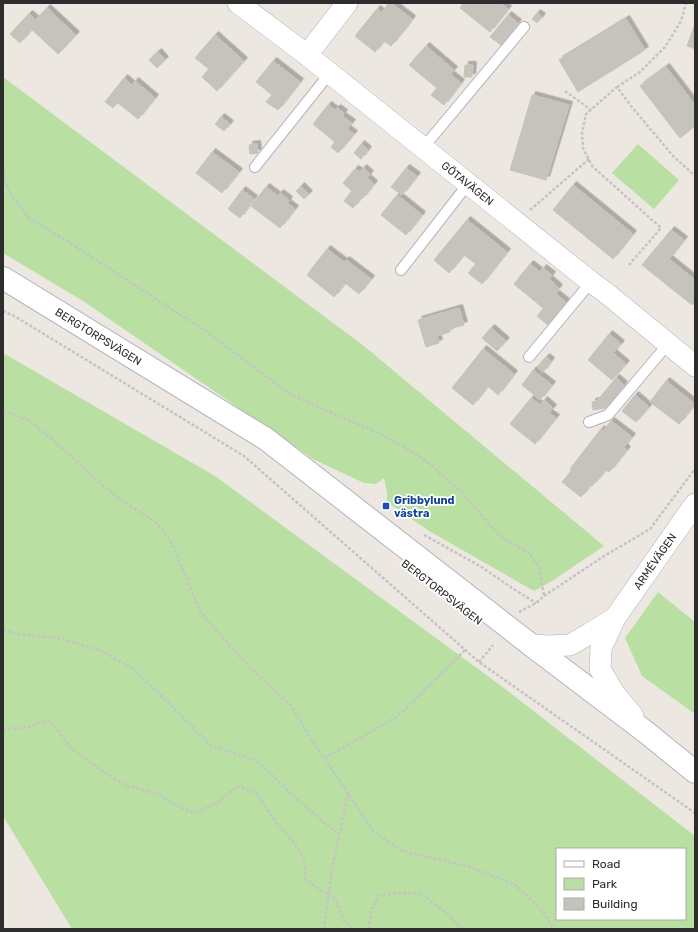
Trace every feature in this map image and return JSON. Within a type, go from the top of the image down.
[{"type":"main road","name":"BERGTORPSVÄGEN","points":[[3,278],[266,439],[647,733],[695,772]]},
{"type":"main road","name":"BERGTORPSVÄGEN","points":[[194,394],[258,448],[626,736],[695,782]]},
{"type":"street","name":"GÖTAVÄGEN","points":[[238,3],[330,73],[605,292],[695,366]]},
{"type":"street","points":[[307,55],[347,3]]},
{"type":"street","name":"ARMÉVÄGEN","points":[[647,733],[614,693],[600,668],[601,648],[615,618],[695,504]]},
{"type":"street","name":"ARMÉVÄGEN","points":[[531,645],[570,645],[615,618]]},
{"type":"lane","points":[[423,148],[524,27]]},
{"type":"lane","points":[[255,167],[330,73]]},
{"type":"lane","points":[[402,270],[468,184]]},
{"type":"lane","points":[[529,356],[591,282]]},
{"type":"lane","points":[[588,422],[608,415],[668,344]]},
{"type":"path","points":[[629,265],[660,228],[592,166],[583,148],[582,133],[586,114],[617,87],[640,72],[665,47],[681,21],[686,3]]},
{"type":"path","points":[[617,87],[674,157],[695,175]]},
{"type":"path","points":[[566,91],[591,110]]},
{"type":"path","points":[[516,222],[589,159]]},
{"type":"path","points":[[3,169],[5,180],[11,196],[29,218],[207,332],[290,394],[381,434],[423,458],[461,492],[499,535],[529,553],[539,568],[544,596]]},
{"type":"path","points":[[3,311],[16,317],[244,456],[479,662],[695,813]]},
{"type":"path","points":[[3,410],[28,420],[51,438],[102,485],[123,501],[157,523],[173,545],[200,612],[243,660],[292,707],[308,734],[374,832],[402,851],[467,866],[514,884],[542,910],[554,929]]},
{"type":"path","points":[[519,612],[536,603],[544,596],[601,558],[650,528],[695,468]]},
{"type":"path","points":[[421,533],[480,566],[536,603]]},
{"type":"path","points":[[3,630],[18,634],[58,638],[102,652],[133,669],[210,745],[257,761],[297,799],[339,835]]},
{"type":"path","points":[[479,662],[493,645]]},
{"type":"path","points":[[325,758],[398,716],[465,650]]},
{"type":"path","points":[[3,729],[25,728],[49,720],[73,750],[101,770],[127,786],[159,794],[171,803],[193,813],[215,804],[238,786],[256,793],[277,824],[294,842],[304,859],[306,879],[320,892],[328,893],[336,900],[344,921],[354,929]]},
{"type":"path","points":[[324,929],[332,870],[348,793]]},
{"type":"path","points":[[369,929],[371,912],[379,896],[402,893],[422,894],[452,918],[462,929]]},
{"type":"green space","points":[[3,77],[364,346],[604,546],[552,581],[534,591],[429,531],[387,502],[387,492],[384,478],[376,484],[364,483],[313,459],[83,301],[3,253]]},
{"type":"green space","points":[[638,144],[679,180],[654,209],[612,173]]},
{"type":"green space","points":[[3,353],[215,476],[500,685],[695,836],[695,929],[72,929],[3,816]]},
{"type":"green space","points":[[658,592],[695,622],[695,714],[642,676],[625,638]]},
{"type":"building","points":[[389,3],[412,19],[404,30],[382,12]]},
{"type":"building","points":[[463,3],[500,3],[508,9],[490,32],[460,8]]},
{"type":"building","points":[[47,8],[76,35],[58,54],[29,27]]},
{"type":"building","points":[[377,9],[404,30],[391,46],[384,41],[375,52],[355,36]]},
{"type":"building","points":[[537,13],[542,17],[537,23],[532,19]]},
{"type":"building","points":[[29,14],[36,20],[29,27],[32,29],[20,43],[10,34]]},
{"type":"building","points":[[508,15],[518,23],[501,45],[490,37]]},
{"type":"building","points":[[626,19],[645,50],[578,92],[559,60]]},
{"type":"building","points":[[695,24],[695,49],[687,46]]},
{"type":"building","points":[[215,35],[244,61],[217,91],[202,77],[209,69],[195,58]]},
{"type":"building","points":[[426,46],[454,70],[438,89],[409,65]]},
{"type":"building","points":[[158,52],[165,60],[157,68],[149,60]]},
{"type":"building","points":[[273,61],[300,82],[278,110],[266,102],[272,95],[256,82]]},
{"type":"building","points":[[465,65],[473,65],[472,77],[464,77]]},
{"type":"building","points":[[666,67],[695,105],[695,126],[680,138],[640,86]]},
{"type":"building","points":[[450,74],[461,83],[444,105],[431,95]]},
{"type":"building","points":[[124,78],[132,85],[113,108],[105,102]]},
{"type":"building","points":[[135,81],[155,98],[138,119],[118,103]]},
{"type":"building","points":[[532,95],[569,105],[546,180],[510,170]]},
{"type":"building","points":[[328,105],[335,110],[337,108],[344,113],[342,116],[352,123],[336,143],[313,124]]},
{"type":"building","points":[[221,117],[230,124],[224,131],[215,124]]},
{"type":"building","points":[[347,129],[354,134],[338,153],[331,147]]},
{"type":"building","points":[[257,144],[258,153],[250,154],[249,145]]},
{"type":"building","points":[[361,144],[368,150],[361,159],[354,153]]},
{"type":"building","points":[[212,152],[239,172],[222,193],[196,173]]},
{"type":"building","points":[[363,168],[370,174],[367,178],[374,184],[353,208],[344,201],[352,191],[343,183],[355,169],[360,172]]},
{"type":"building","points":[[406,168],[417,176],[402,195],[391,187]]},
{"type":"building","points":[[573,185],[633,234],[613,259],[553,210]]},
{"type":"building","points":[[301,186],[309,194],[304,199],[296,191]]},
{"type":"building","points":[[266,187],[278,196],[280,193],[289,200],[287,203],[295,209],[280,228],[251,206]]},
{"type":"building","points":[[242,190],[254,199],[240,218],[228,209]]},
{"type":"building","points":[[397,195],[422,215],[406,235],[381,215]]},
{"type":"building","points":[[467,220],[507,252],[482,284],[468,273],[476,264],[464,255],[449,273],[434,260]]},
{"type":"building","points":[[671,230],[684,240],[669,259],[695,280],[695,302],[692,305],[642,265]]},
{"type":"building","points":[[327,249],[344,262],[346,260],[371,279],[359,294],[345,283],[334,297],[307,275]]},
{"type":"building","points":[[530,264],[540,272],[543,268],[552,275],[549,279],[559,288],[543,308],[514,284]]},
{"type":"building","points":[[556,294],[566,302],[548,325],[537,316]]},
{"type":"building","points":[[459,308],[464,325],[449,329],[450,332],[437,336],[439,343],[426,347],[418,320]]},
{"type":"building","points":[[491,328],[506,341],[497,351],[482,338]]},
{"type":"building","points":[[609,334],[621,344],[613,353],[626,364],[612,380],[588,360]]},
{"type":"building","points":[[483,349],[514,374],[498,395],[488,386],[473,405],[452,388]]},
{"type":"building","points":[[546,357],[551,361],[543,372],[537,367]]},
{"type":"building","points":[[533,370],[552,385],[540,400],[522,385]]},
{"type":"building","points":[[616,378],[624,385],[606,408],[593,410],[592,402],[597,401]]},
{"type":"building","points":[[666,381],[695,404],[679,424],[650,402]]},
{"type":"building","points":[[635,395],[649,407],[636,422],[622,411]]},
{"type":"building","points":[[531,398],[540,405],[544,400],[553,408],[549,413],[556,418],[535,444],[510,424]]},
{"type":"building","points":[[611,421],[632,437],[624,447],[627,450],[609,472],[606,470],[581,497],[562,482],[572,470],[570,469],[601,429],[603,431]]},
{"type":"place","name":"Gribbylund västra","points":[[386,506]]}]
